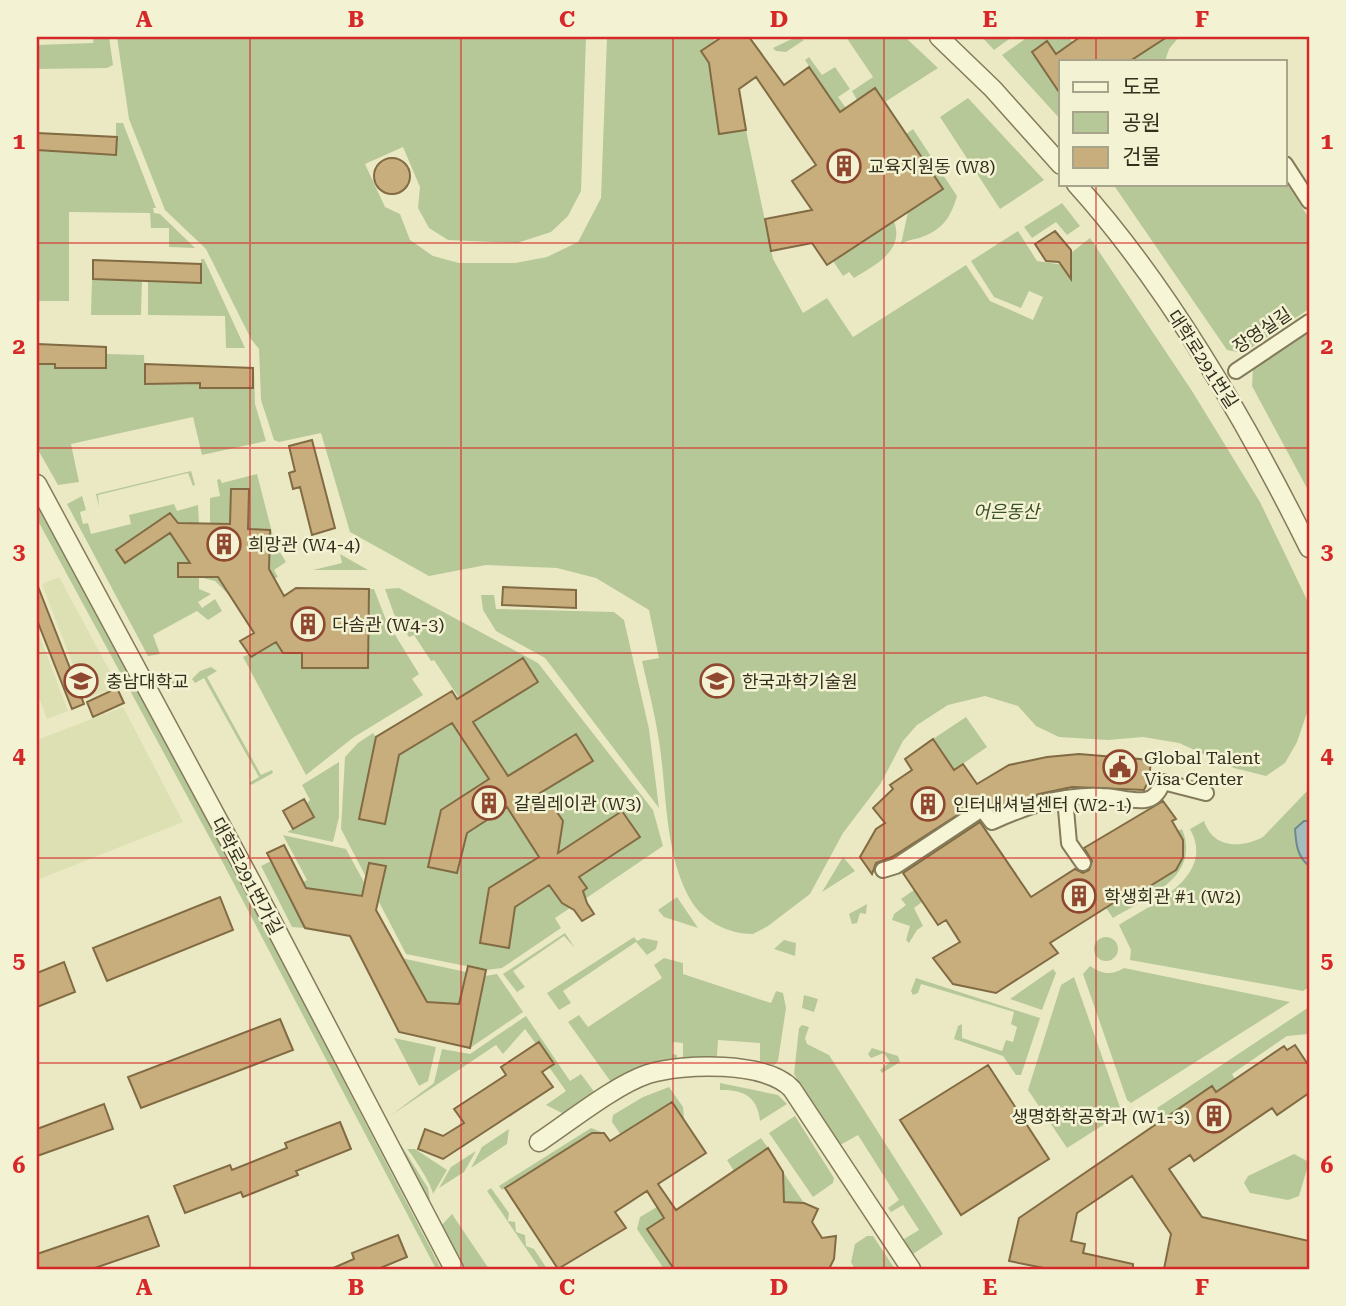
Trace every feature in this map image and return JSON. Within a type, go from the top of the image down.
[{"type":"street","points":[[939,37],[993,89],[1059,163]]},
{"type":"street","points":[[1286,166],[1309,201]]},
{"type":"street","name":"대학로291번길","points":[[1078,186],[1141,267],[1227,393],[1309,548]]},
{"type":"street","name":"장영실길","points":[[1236,371],[1309,321]]},
{"type":"street","name":"대학로291번가길","points":[[37,484],[258,895],[454,1269]]},
{"type":"street","points":[[889,871],[982,809],[992,822],[1021,808],[1065,798],[1094,795],[1146,800],[1158,793],[1163,782],[1206,793]]},
{"type":"street","points":[[1065,798],[1069,844],[1083,863]]},
{"type":"street","points":[[539,1142],[648,1074],[716,1067],[759,1070],[783,1079],[792,1089],[911,1269]]},
{"type":"green space","points":[[94,37],[109,37],[113,65],[107,68],[37,69],[37,45],[93,43]]},
{"type":"green space","name":"어은동산","points":[[117,37],[586,37],[581,191],[568,216],[551,232],[517,243],[448,240],[429,228],[418,208],[420,187],[403,147],[365,164],[385,207],[400,214],[410,240],[433,256],[459,263],[515,263],[547,257],[578,242],[601,198],[607,37],[712,37],[715,41],[701,51],[709,63],[720,134],[746,130],[773,259],[803,313],[827,298],[853,337],[966,265],[990,301],[1033,320],[1043,297],[1029,291],[1021,308],[994,297],[971,261],[1018,231],[1037,261],[1070,266],[1066,257],[1090,238],[1192,391],[1260,502],[1309,604],[1309,707],[1297,742],[1285,763],[1266,776],[1234,768],[1179,743],[1143,737],[1108,740],[1059,737],[1036,726],[1018,706],[985,696],[948,705],[917,725],[903,741],[881,783],[843,833],[810,894],[753,934],[734,932],[717,925],[695,907],[675,862],[659,741],[642,661],[659,658],[649,610],[596,578],[557,568],[486,565],[429,576],[350,532],[321,433],[279,442],[274,440],[261,400],[259,349],[251,339],[206,249],[165,210],[129,119]]},
{"type":"green space","points":[[796,37],[804,40],[786,52],[773,48]]},
{"type":"green space","points":[[846,37],[905,37],[938,68],[885,102],[875,88],[857,100],[852,91],[873,77]]},
{"type":"green space","points":[[982,37],[1012,37],[994,50]]},
{"type":"green space","points":[[1028,37],[1069,37],[1084,60],[1059,60],[1059,118],[1002,55]]},
{"type":"green space","points":[[1167,37],[1179,37],[1169,49],[1165,60],[1132,60]]},
{"type":"green space","points":[[809,57],[822,75],[835,67],[850,89],[838,97],[846,108],[840,112],[805,60]]},
{"type":"green space","points":[[968,98],[1044,180],[1000,209],[940,117]]},
{"type":"green space","points":[[116,123],[123,123],[156,208],[153,208],[154,213],[160,214],[195,248],[169,247],[169,228],[151,228],[150,213],[69,212],[69,301],[37,301],[37,150],[116,155]]},
{"type":"green space","points":[[913,129],[957,196],[949,216],[941,226],[930,234],[901,244],[908,212],[943,189],[906,134]]},
{"type":"green space","points":[[1286,183],[1309,218],[1309,309],[1243,353],[1227,350],[1114,186],[1286,186]]},
{"type":"green space","points":[[1062,203],[1080,226],[1067,235],[1056,222],[1032,238],[1024,227]]},
{"type":"green space","points":[[894,221],[895,241],[886,256],[854,278],[849,272],[843,276],[833,261]]},
{"type":"green space","points":[[201,259],[204,259],[245,348],[226,348],[225,316],[148,315],[148,282],[201,283]]},
{"type":"green space","points":[[92,279],[142,279],[141,315],[91,315]]},
{"type":"green space","points":[[1309,332],[1309,492],[1252,386],[1253,369]]},
{"type":"green space","points":[[106,354],[144,355],[145,383],[200,383],[200,388],[252,388],[254,368],[255,404],[266,441],[202,455],[193,417],[71,444],[79,482],[58,485],[37,448],[37,364],[55,364],[55,368],[105,368]]},
{"type":"green space","points":[[191,471],[195,485],[193,486],[188,473],[98,495],[99,507],[96,494]]},
{"type":"green space","points":[[257,474],[275,544],[286,562],[274,570],[278,577],[274,579],[248,529],[230,524],[210,523],[210,498],[220,496],[217,480],[220,479],[222,483]]},
{"type":"green space","points":[[82,496],[86,510],[80,512],[83,524],[88,523],[91,534],[131,524],[129,515],[174,504],[177,511],[198,505],[199,523],[190,523],[190,535],[170,513],[116,550],[125,563],[170,533],[190,563],[178,563],[178,577],[199,577],[199,589],[211,594],[198,602],[202,608],[215,599],[222,611],[208,620],[197,611],[153,635],[160,654],[148,656],[67,504]]},
{"type":"green space","points":[[37,500],[234,869],[441,1269],[436,1269],[212,842],[37,519]]},
{"type":"green space","points":[[340,554],[368,570],[313,570],[342,563]]},
{"type":"green space","points":[[59,577],[118,686],[86,699],[42,584]]},
{"type":"green space","points":[[199,577],[218,577],[229,595],[215,581]]},
{"type":"green space","points":[[399,588],[538,663],[653,810],[663,846],[585,899],[581,892],[586,888],[579,877],[640,837],[622,811],[558,853],[553,845],[561,836],[563,821],[554,809],[525,802],[592,761],[576,734],[508,776],[473,722],[538,682],[523,659],[459,698],[434,660],[431,661],[414,635],[409,637],[394,614],[385,589]]},
{"type":"green space","points":[[369,589],[374,589],[386,620],[419,674],[412,679],[423,695],[354,737],[306,775],[243,657],[249,654],[251,657],[276,642],[302,653],[302,668],[368,668]]},
{"type":"green space","points":[[481,595],[494,595],[496,609],[614,612],[624,620],[649,729],[659,808],[545,658],[496,631],[483,610]]},
{"type":"green space","points":[[37,629],[68,711],[47,719],[37,692]]},
{"type":"green space","points":[[211,667],[217,671],[207,677],[261,775],[272,770],[273,773],[251,785],[249,783],[259,777],[204,678],[195,683],[192,679],[200,671]]},
{"type":"green space","points":[[170,672],[176,675],[179,681],[176,687],[170,690],[164,687],[161,681],[164,675]]},
{"type":"green space","points":[[123,707],[183,822],[37,880],[37,740]]},
{"type":"green space","points":[[966,717],[987,747],[954,770],[933,739]]},
{"type":"green space","points":[[452,723],[489,779],[441,810],[428,866],[457,873],[467,833],[507,807],[539,857],[489,888],[480,943],[509,947],[515,907],[549,885],[562,903],[567,900],[574,910],[570,908],[555,918],[561,928],[502,968],[486,970],[406,954],[379,902],[386,866],[369,863],[366,877],[341,829],[345,757],[358,743],[373,733],[376,737],[359,819],[384,824],[399,755]]},
{"type":"green space","points":[[339,762],[339,817],[333,842],[287,832],[314,817],[307,803],[310,800],[302,785]]},
{"type":"green space","points":[[1309,789],[1309,821],[1304,821],[1303,861],[1309,866],[1309,987],[1303,991],[1130,960],[1131,950],[1119,925],[1176,888],[1188,875],[1195,861],[1196,846],[1190,829],[1204,821],[1214,837],[1228,844],[1254,841],[1263,837]]},
{"type":"green space","points":[[1182,829],[1186,846],[1178,873],[1155,894],[1113,918],[1106,908],[1126,895],[1130,899],[1151,887],[1178,864],[1182,855],[1182,844],[1178,831]]},
{"type":"green space","points":[[283,835],[346,849],[365,884],[362,896],[306,888],[303,882],[307,880]]},
{"type":"green space","points":[[843,857],[855,871],[822,892]]},
{"type":"green space","points":[[271,861],[305,928],[292,927],[261,866]]},
{"type":"green space","points":[[914,890],[922,902],[914,908],[923,926],[909,943],[906,940],[910,926],[892,920],[894,914],[906,905],[901,899]]},
{"type":"green space","points":[[677,897],[698,928],[664,917],[658,910]]},
{"type":"green space","points":[[867,904],[866,914],[860,913],[857,923],[852,924],[849,914]]},
{"type":"green space","points":[[565,933],[575,948],[564,936],[513,971],[525,987],[517,992],[503,974]]},
{"type":"green space","points":[[634,937],[637,941],[643,938],[658,941],[656,949],[647,955],[636,942],[563,991],[571,1003],[559,1010],[547,993]]},
{"type":"green space","points":[[1106,937],[1115,940],[1118,949],[1115,958],[1106,961],[1097,958],[1094,949],[1097,940]]},
{"type":"green space","points":[[784,940],[796,943],[795,956],[774,949]]},
{"type":"green space","points":[[401,958],[466,972],[459,1004],[427,1002]]},
{"type":"green space","points":[[664,958],[683,963],[683,974],[771,1003],[776,991],[783,993],[786,1008],[778,1061],[774,1065],[760,1061],[760,1043],[718,1040],[717,1056],[712,1061],[683,1061],[683,1043],[673,1042],[672,1054],[677,1055],[677,1061],[641,1067],[611,1082],[568,1022],[579,1015],[588,1027],[662,978],[654,965]]},
{"type":"green space","points":[[1090,966],[1107,973],[1124,968],[1290,1002],[1131,1103],[1127,1100],[1083,974]]},
{"type":"green space","points":[[1053,969],[1056,973],[1042,1010],[1010,999]]},
{"type":"green space","points":[[497,974],[523,1012],[470,1048],[485,976]]},
{"type":"green space","points":[[1074,977],[1122,1113],[1067,1148],[1028,1090],[1061,985]]},
{"type":"green space","points":[[916,978],[1040,1018],[1021,1075],[1016,1075],[1003,1056],[954,1039],[958,1026],[962,1024],[962,1038],[1002,1051],[1006,1040],[1013,1042],[1017,1027],[1011,1024],[1014,1012],[921,984],[918,993],[913,995],[911,991]]},
{"type":"green space","points":[[804,995],[818,999],[814,1012],[802,1008]]},
{"type":"green space","points":[[1309,1007],[1309,1034],[1287,1036],[1232,1074],[1235,1079],[1216,1092],[1212,1087],[1165,1118],[1157,1108]]},
{"type":"green space","points":[[526,1016],[570,1081],[581,1074],[595,1093],[564,1114],[546,1105],[566,1091],[549,1067],[553,1064],[539,1042],[536,1044],[525,1029],[503,1054],[496,1045],[390,1116],[434,1083],[442,1049],[470,1054]]},
{"type":"green space","points":[[802,1025],[809,1027],[805,1038],[807,1044],[829,1055],[943,1234],[910,1256],[904,1239],[919,1230],[903,1205],[891,1212],[888,1208],[899,1200],[858,1135],[839,1143],[794,1074],[799,1028]]},
{"type":"green space","points":[[394,1038],[436,1047],[428,1081],[419,1086]]},
{"type":"green space","points":[[872,1048],[898,1056],[900,1062],[882,1073],[880,1070],[890,1062],[884,1053],[871,1058],[868,1054]]},
{"type":"green space","points":[[720,1083],[778,1095],[787,1104],[760,1121],[753,1100],[736,1091],[720,1090]]},
{"type":"green space","points":[[669,1087],[683,1107],[684,1119],[672,1102],[621,1135],[612,1122],[613,1115],[643,1097]]},
{"type":"green space","points":[[795,1116],[834,1178],[833,1183],[813,1197],[769,1133]]},
{"type":"green space","points":[[591,1128],[604,1133],[592,1133],[502,1190],[499,1186]]},
{"type":"green space","points":[[509,1129],[507,1144],[471,1168],[482,1147]]},
{"type":"green space","points":[[761,1138],[768,1148],[734,1171],[727,1160]]},
{"type":"green space","points":[[401,1145],[428,1188],[430,1200],[411,1175]]},
{"type":"green space","points":[[407,1149],[415,1149],[447,1170],[433,1194],[418,1164]]},
{"type":"green space","points":[[476,1151],[464,1172],[439,1188],[451,1167]]},
{"type":"green space","points":[[1294,1154],[1309,1162],[1299,1196],[1288,1200],[1250,1193],[1244,1183],[1248,1176]]},
{"type":"green space","points":[[783,1172],[804,1203],[775,1206]]},
{"type":"green space","points":[[491,1188],[509,1213],[508,1221],[515,1222],[516,1232],[525,1235],[526,1246],[534,1249],[547,1269],[540,1269],[487,1191]]},
{"type":"green space","points":[[657,1207],[664,1218],[647,1229],[674,1269],[664,1269],[637,1229],[640,1217]]},
{"type":"green space","points":[[452,1214],[489,1269],[462,1269],[439,1228]]},
{"type":"green space","points":[[867,1236],[873,1236],[895,1269],[855,1269],[851,1262],[855,1244]]},
{"type":"water","points":[[1304,821],[1309,821],[1309,866],[1300,854],[1296,840],[1295,829]]},
{"type":"building","name":"교육지원동 (W8)","points":[[722,37],[749,37],[784,85],[809,67],[840,112],[875,88],[943,189],[827,265],[812,243],[771,251],[765,219],[812,210],[792,181],[816,165],[756,77],[739,89],[746,130],[719,134],[709,63],[701,51]]},
{"type":"building","points":[[1080,37],[1167,37],[1132,60],[1059,60],[1059,92],[1032,52],[1047,41],[1056,54]]},
{"type":"building","points":[[37,133],[117,137],[116,155],[37,150]]},
{"type":"building","points":[[392,158],[405,163],[410,176],[405,189],[392,194],[379,189],[374,176],[379,163]]},
{"type":"building","points":[[1055,231],[1071,250],[1071,279],[1059,262],[1046,261],[1035,244]]},
{"type":"building","points":[[93,260],[201,264],[201,283],[93,279]]},
{"type":"building","points":[[37,344],[106,347],[106,368],[55,368],[55,364],[37,364]]},
{"type":"building","points":[[145,364],[253,368],[253,388],[200,388],[200,383],[145,384]]},
{"type":"building","points":[[312,440],[335,528],[312,535],[300,487],[293,489],[289,473],[295,471],[289,446]]},
{"type":"building","points":[[231,489],[249,489],[248,529],[270,530],[269,569],[284,596],[296,588],[369,589],[368,668],[302,668],[302,653],[283,653],[276,642],[251,657],[240,641],[254,633],[218,577],[178,577],[178,563],[190,563],[170,533],[125,563],[116,550],[170,513],[178,523],[230,524]]},
{"type":"building","points":[[37,584],[84,704],[72,709],[37,620]]},
{"type":"building","points":[[503,587],[576,590],[576,608],[502,605]]},
{"type":"building","name":"갈릴레이관 (W3)","points":[[523,658],[538,682],[473,722],[508,776],[576,734],[593,761],[532,798],[555,809],[563,821],[558,853],[622,811],[640,837],[579,877],[587,888],[583,891],[594,914],[582,921],[574,910],[562,903],[549,885],[515,907],[509,948],[480,943],[489,888],[539,857],[507,807],[467,833],[457,873],[428,867],[441,810],[489,779],[452,723],[399,755],[385,824],[359,819],[376,737],[452,691],[457,699]]},
{"type":"building","points":[[117,688],[124,703],[93,717],[87,702]]},
{"type":"building","name":"인터내셔널센터 (W2-1)","points":[[933,739],[954,770],[963,764],[977,784],[1009,765],[1079,754],[1151,760],[1149,780],[1144,790],[1072,787],[1039,794],[995,810],[981,800],[892,857],[876,863],[872,874],[860,857],[876,829],[885,823],[873,808],[893,789],[890,785],[912,770],[905,759]]},
{"type":"building","points":[[304,799],[314,817],[293,829],[283,811]]},
{"type":"building","name":"학생회관 #1 (W2)","points":[[1163,801],[1176,819],[1172,821],[1183,840],[1183,857],[1176,870],[1129,899],[1126,895],[1050,943],[1058,953],[996,993],[953,984],[933,958],[960,942],[946,920],[938,925],[903,873],[980,822],[1031,897],[1075,869],[1083,873],[1089,870],[1092,861],[1084,848]]},
{"type":"building","points":[[284,845],[306,888],[362,896],[369,863],[386,866],[376,910],[427,1002],[459,1004],[468,966],[486,970],[470,1048],[399,1032],[350,936],[305,928],[267,853]]},
{"type":"building","points":[[220,897],[233,930],[107,981],[93,948]]},
{"type":"building","points":[[64,962],[75,992],[37,1007],[37,973]]},
{"type":"building","points":[[280,1019],[293,1050],[141,1108],[128,1077]]},
{"type":"building","points":[[539,1042],[554,1064],[542,1072],[553,1087],[443,1159],[418,1149],[425,1129],[443,1136],[464,1123],[454,1109],[506,1075],[501,1067]]},
{"type":"building","points":[[1295,1045],[1309,1066],[1309,1093],[1277,1115],[1272,1108],[1194,1161],[1190,1155],[1169,1169],[1202,1217],[1309,1241],[1309,1269],[1164,1269],[1171,1234],[1132,1176],[1077,1213],[1071,1241],[1085,1244],[1083,1253],[1133,1264],[1133,1269],[1049,1269],[1009,1261],[1019,1218],[1212,1086],[1216,1092],[1284,1046],[1287,1050]]},
{"type":"building","points":[[988,1065],[1049,1159],[961,1215],[900,1120]]},
{"type":"building","points":[[672,1102],[706,1153],[658,1184],[676,1210],[768,1148],[783,1172],[784,1202],[804,1203],[818,1209],[812,1222],[822,1238],[836,1236],[834,1259],[829,1269],[674,1269],[647,1229],[664,1218],[647,1191],[615,1212],[626,1228],[558,1269],[505,1188],[592,1133],[604,1133],[610,1141]]},
{"type":"building","points":[[104,1104],[113,1129],[37,1156],[37,1129]]},
{"type":"building","points":[[340,1122],[351,1149],[296,1171],[298,1175],[243,1197],[241,1192],[185,1213],[174,1186],[230,1165],[232,1170],[287,1148],[285,1143]]},
{"type":"building","points":[[148,1216],[159,1246],[92,1269],[37,1269],[37,1254]]},
{"type":"building","points":[[398,1235],[407,1257],[378,1269],[331,1269],[354,1259],[352,1253]]},
{"type":"place","name":"교육지원동 (W8)","points":[[844,166]]},
{"type":"place","name":"희망관 (W4-4)","points":[[224,544]]},
{"type":"place","name":"다솜관 (W4-3)","points":[[308,624]]},
{"type":"place","name":"충남대학교","points":[[81,681]]},
{"type":"place","name":"한국과학기술원","points":[[717,681]]},
{"type":"place","name":"Global Talent Visa Center","points":[[1120,767]]},
{"type":"place","name":"갈릴레이관 (W3)","points":[[489,803]]},
{"type":"place","name":"인터내셔널센터 (W2-1)","points":[[928,804]]},
{"type":"place","name":"학생회관 #1 (W2)","points":[[1079,896]]},
{"type":"place","name":"생명화학공학과 (W1-3)","points":[[1214,1116]]}]
